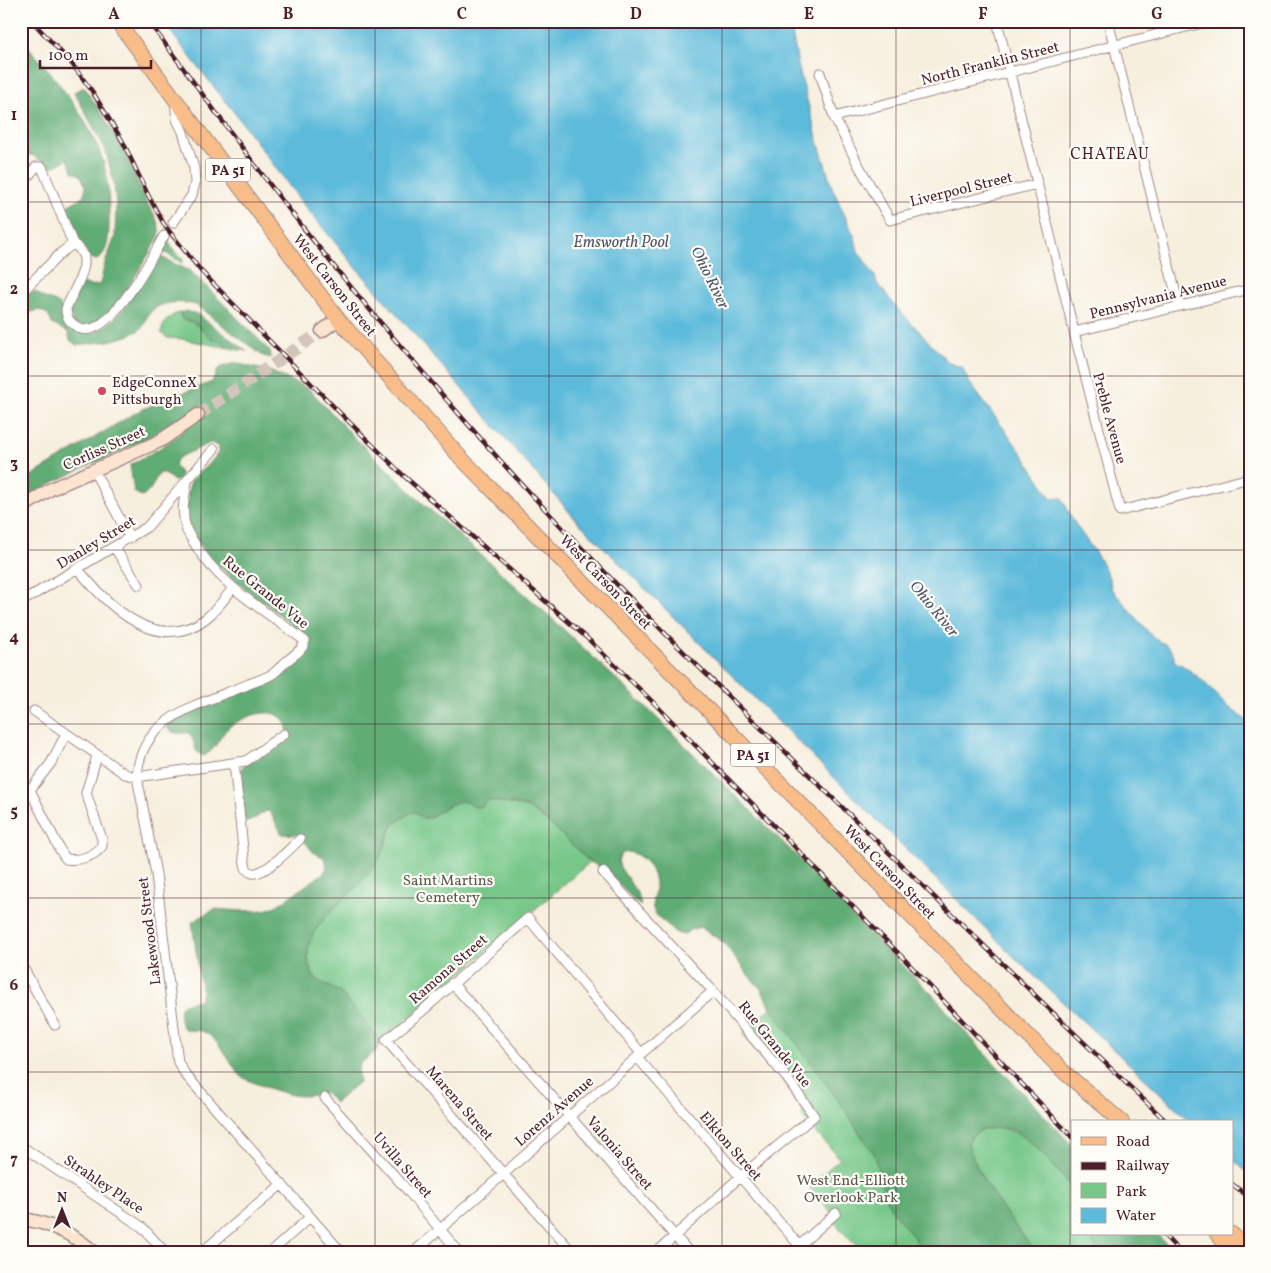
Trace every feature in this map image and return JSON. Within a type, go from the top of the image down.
[{"type":"main road","name":"West Carson Street","points":[[117,21],[338,319],[460,457],[1057,1065],[1120,1120]]},
{"type":"main road","points":[[1212,1236],[1220,1252]]},
{"type":"main road","points":[[1219,1236],[1233,1252]]},
{"type":"main road","points":[[1234,1236],[1249,1252]]},
{"type":"street","points":[[1108,21],[1179,306]]},
{"type":"street","name":"North Franklin Street","points":[[834,117],[1210,21]]},
{"type":"street","name":"Preble Avenue","points":[[998,24],[1120,511],[1250,478]]},
{"type":"street","points":[[820,73],[834,117]]},
{"type":"street","points":[[174,96],[177,118],[194,168],[195,183],[192,195],[174,223]]},
{"type":"street","name":"Liverpool Street","points":[[834,117],[890,220],[1037,184]]},
{"type":"street","points":[[21,184],[36,167],[43,168],[73,244],[81,250],[84,259],[82,274],[66,309],[66,315],[69,320],[77,327],[89,331],[107,320],[121,304],[164,236]]},
{"type":"street","points":[[21,293],[62,252],[73,244]]},
{"type":"street","name":"Pennsylvania Avenue","points":[[1074,332],[1250,289]]},
{"type":"street","points":[[322,331],[338,319]]},
{"type":"street","name":"Corliss Street","points":[[21,508],[51,489],[160,441],[198,415]]},
{"type":"street","name":"Danley Street","points":[[21,602],[147,527],[214,449]]},
{"type":"street","points":[[93,469],[130,538]]},
{"type":"street","name":"Rue Grande Vue","points":[[187,482],[182,507],[186,529],[199,552],[234,588],[305,641]]},
{"type":"street","points":[[114,547],[139,585]]},
{"type":"street","points":[[78,569],[96,591],[131,619],[151,629],[167,632],[181,630],[205,619],[234,588]]},
{"type":"street","name":"Lakewood Street","points":[[305,641],[303,648],[273,674],[168,719],[144,746],[138,764],[137,777],[156,874],[178,1062],[185,1074],[341,1252]]},
{"type":"street","points":[[34,711],[125,774],[137,777],[246,761],[284,734]]},
{"type":"street","points":[[66,734],[51,763],[30,790],[66,859],[76,861],[87,857],[102,846],[102,839],[86,793],[97,756]]},
{"type":"street","points":[[234,763],[244,858],[250,873],[254,874],[264,871],[300,839]]},
{"type":"street","name":"Rue Grande Vue","points":[[603,872],[752,1036],[786,1076],[814,1116],[740,1177]]},
{"type":"street","name":"Ramona Street","points":[[386,1040],[421,1012],[528,918]]},
{"type":"street","name":"Elkton Street","points":[[528,918],[639,1055],[802,1249]]},
{"type":"street","points":[[21,964],[55,1025]]},
{"type":"street","name":"Valonia Street","points":[[452,983],[689,1252]]},
{"type":"street","name":"Lorenz Avenue","points":[[414,1252],[713,991]]},
{"type":"street","name":"Marena Street","points":[[386,1040],[572,1252]]},
{"type":"street","name":"Uvilla Street","points":[[325,1098],[458,1252]]},
{"type":"street","name":"Strahley Place","points":[[21,1146],[142,1227],[165,1252]]},
{"type":"street","points":[[657,1252],[740,1177]]},
{"type":"street","points":[[202,1252],[282,1184]]},
{"type":"street","points":[[792,1252],[802,1249],[836,1213]]},
{"type":"street","points":[[270,1252],[310,1217]]},
{"type":"street","points":[[21,1219],[52,1226],[80,1240],[94,1252]]},
{"type":"green space","points":[[21,38],[78,110],[96,142],[102,158],[108,190],[109,232],[108,243],[104,253],[97,260],[90,258],[82,244],[73,234],[66,215],[65,207],[83,197],[86,187],[80,175],[72,171],[68,159],[51,168],[34,156],[21,153]]},
{"type":"green space","points":[[84,87],[106,120],[132,167],[146,201],[156,218],[159,227],[159,237],[139,271],[112,309],[96,324],[80,326],[70,317],[70,305],[83,283],[91,286],[100,284],[105,263],[115,237],[116,204],[107,155],[74,92]]},
{"type":"green space","points":[[167,238],[174,251],[183,259],[182,263],[159,249]]},
{"type":"green space","points":[[157,255],[190,271],[197,277],[270,351],[271,358],[263,356],[196,305],[169,303],[156,307],[151,311],[141,329],[136,332],[122,338],[76,345],[70,340],[68,332],[52,324],[48,314],[39,310],[28,313],[21,310],[21,301],[29,293],[36,292],[59,304],[63,315],[91,333],[112,321],[121,311],[137,289]]},
{"type":"green space","points":[[186,311],[197,314],[247,351],[239,350],[212,339],[196,324],[181,318],[180,313]]},
{"type":"green space","points":[[181,312],[183,320],[192,321],[201,329],[239,350],[168,338],[161,333],[168,319]]},
{"type":"green space","points":[[235,363],[272,372],[309,389],[353,436],[417,498],[546,613],[644,705],[832,891],[852,916],[934,996],[966,1033],[1071,1144],[1071,1186],[1036,1147],[1012,1130],[1001,1128],[982,1130],[974,1134],[968,1143],[973,1158],[988,1187],[1035,1252],[925,1252],[887,1201],[875,1155],[849,1115],[771,1008],[761,989],[747,974],[728,948],[720,940],[700,927],[681,935],[659,918],[654,911],[653,905],[654,876],[648,865],[639,856],[627,852],[621,854],[618,861],[637,893],[640,906],[602,868],[590,862],[555,828],[527,807],[489,800],[478,807],[456,802],[430,818],[421,818],[416,812],[407,815],[393,825],[374,867],[314,932],[307,953],[308,964],[313,976],[319,982],[342,994],[381,1042],[379,1048],[359,1067],[360,1081],[335,1103],[324,1092],[320,1095],[296,1096],[250,1081],[240,1075],[222,1049],[209,1035],[204,1032],[184,1029],[181,1025],[180,1007],[200,999],[202,994],[192,922],[215,909],[265,910],[276,906],[324,873],[327,868],[323,857],[313,852],[300,835],[282,834],[270,812],[267,811],[249,821],[244,819],[241,769],[243,766],[276,749],[288,737],[286,725],[282,718],[275,714],[266,713],[247,717],[229,727],[211,751],[203,756],[196,751],[194,742],[189,734],[174,732],[168,729],[167,725],[278,674],[297,661],[306,647],[301,633],[229,576],[211,558],[196,540],[188,522],[187,504],[190,484],[216,456],[219,447],[210,443],[178,458],[174,464],[181,475],[179,480],[174,481],[164,473],[161,473],[145,495],[141,496],[134,492],[130,465],[160,448],[185,430],[185,417],[148,438],[54,482],[21,501],[21,482],[135,413],[212,382],[219,368]]},
{"type":"green space","name":"Saint Martins Cemetery","points":[[489,800],[527,807],[555,828],[590,862],[381,1042],[342,994],[315,978],[309,966],[308,948],[312,935],[323,919],[362,881],[375,865],[382,854],[393,825],[413,811],[420,816],[426,817],[456,802],[469,802],[481,807]]},
{"type":"green space","name":"West End-Elliott Overlook Park","points":[[771,1008],[849,1115],[875,1155],[880,1178],[893,1211],[925,1252],[861,1252],[833,1223],[831,1212],[808,1186],[840,1159],[801,1116],[804,1110],[801,1103],[743,1034],[750,1025]]},
{"type":"green space","points":[[1000,1128],[1011,1131],[1031,1143],[1049,1160],[1071,1186],[1071,1236],[1092,1236],[1097,1252],[1035,1252],[988,1187],[973,1158],[968,1143],[977,1132],[985,1129]]},
{"type":"green space","points":[[1092,1236],[1159,1236],[1174,1252],[1097,1252]]},
{"type":"water","name":"Emsworth Pool","points":[[162,21],[790,21],[798,65],[832,187],[855,238],[858,251],[875,276],[877,283],[897,308],[949,363],[962,367],[969,382],[1024,456],[1051,498],[1062,498],[1073,520],[1106,571],[1111,588],[1149,633],[1170,649],[1174,655],[1174,661],[1197,676],[1230,708],[1250,723],[1250,1175],[1234,1161],[1234,1120],[1189,1120],[1012,955],[578,522],[347,257],[302,203]]},
{"type":"tunnel","points":[[164,236],[173,223]]},
{"type":"tunnel","points":[[198,415],[322,331]]},
{"type":"railway","points":[[32,21],[72,64],[92,91],[123,142],[165,226],[201,271],[404,476],[588,639],[658,707],[908,963],[1071,1136]]},
{"type":"railway","points":[[148,21],[335,268],[452,406],[546,510],[642,611],[1165,1120]]},
{"type":"railway","points":[[1234,1186],[1250,1198]]},
{"type":"railway","points":[[1165,1236],[1180,1252]]},
{"type":"place","name":"EdgeConneX Pittsburgh","points":[[102,391]]},
{"type":"district","name":"CHATEAU","points":[[1110,153]]},
{"type":"water label","name":"Ohio River","points":[[711,277]]},
{"type":"water label","name":"Ohio River","points":[[935,608]]}]
